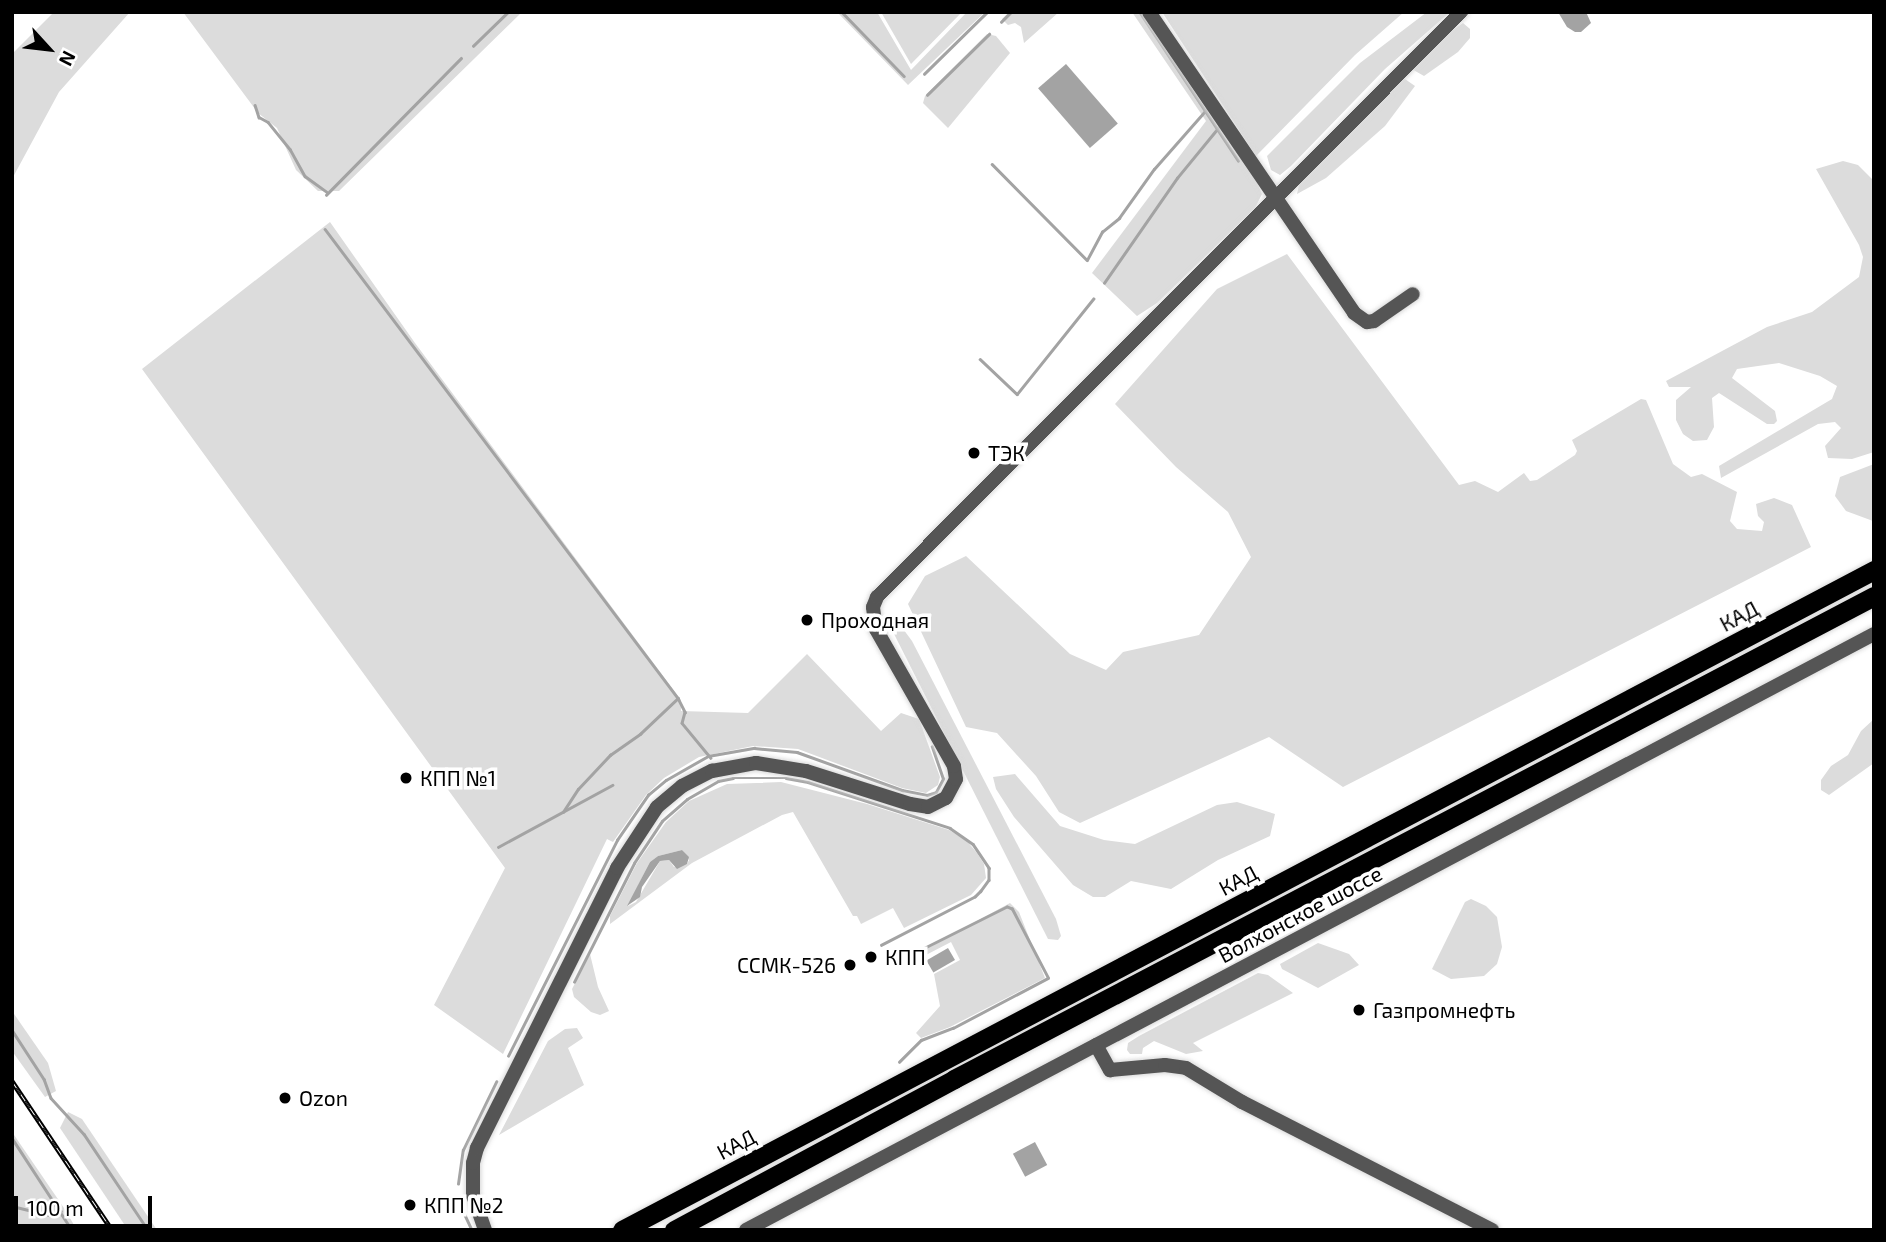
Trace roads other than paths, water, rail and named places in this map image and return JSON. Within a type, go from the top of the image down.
[{"type":"highway","name":"КАД","points":[[622,1230],[1874,570]]},
{"type":"highway","name":"КАД","points":[[674,1230],[991,1059],[1874,596]]},
{"type":"street","points":[[1149,12],[1360,319],[1374,321],[1413,294]]},
{"type":"street","points":[[485,1230],[472,1180],[477,1148],[617,867],[657,807],[682,786],[712,771],[756,763],[806,771],[919,806],[928,807],[946,798],[956,779],[954,766],[917,696],[876,629],[873,607],[877,597],[1461,12]]},
{"type":"street","name":"Волхонское шоссе","points":[[746,1230],[1874,634]]},
{"type":"street","points":[[1096,1045],[1110,1070],[1165,1065],[1186,1068],[1242,1102],[1492,1230]]},
{"type":"waterway","points":[[473,46],[508,12]]},
{"type":"waterway","points":[[842,12],[904,76]]},
{"type":"waterway","points":[[924,74],[987,12]]},
{"type":"waterway","points":[[1001,22],[1011,12]]},
{"type":"waterway","points":[[1140,12],[1238,160]]},
{"type":"waterway","points":[[927,95],[989,34]]},
{"type":"waterway","points":[[326,195],[461,58]]},
{"type":"waterway","points":[[255,105],[259,117],[268,122],[290,149],[305,176],[327,192]]},
{"type":"waterway","points":[[992,164],[1087,260],[1102,232],[1119,218],[1154,169],[1206,110]]},
{"type":"waterway","points":[[1104,283],[1177,178],[1218,128]]},
{"type":"waterway","points":[[325,229],[678,698],[685,712],[682,723],[711,758]]},
{"type":"waterway","points":[[980,359],[1017,394],[1093,299]]},
{"type":"waterway","points":[[563,812],[578,789],[610,755],[640,734],[678,698]]},
{"type":"waterway","points":[[508,1056],[617,840],[648,795],[666,780],[708,756],[754,748],[797,752],[902,790],[927,795],[936,792],[943,779],[932,747]]},
{"type":"waterway","points":[[574,982],[634,863],[662,821],[687,799],[718,781],[733,778],[786,778],[808,782],[950,828],[973,844],[989,868],[989,880],[981,891],[975,897],[882,945]]},
{"type":"waterway","points":[[498,847],[612,785]]},
{"type":"waterway","points":[[899,1062],[921,1040],[953,1028],[1048,978],[1012,909],[1007,907],[917,952]]},
{"type":"waterway","points":[[892,965],[908,957]]},
{"type":"waterway","points":[[12,1030],[44,1079],[51,1098],[84,1134],[148,1230]]},
{"type":"waterway","points":[[458,1184],[463,1150],[496,1082]]},
{"type":"waterway","points":[[12,1138],[72,1230]]},
{"type":"waterway","points":[[12,1206],[53,1216],[61,1211]]},
{"type":"waterway","points":[[465,1215],[472,1230]]},
{"type":"railway","points":[[12,1081],[112,1230]]},
{"type":"place","name":"ТЭК","points":[[974,453]]},
{"type":"place","name":"Проходная","points":[[807,620]]},
{"type":"place","name":"КПП №1","points":[[406,778]]},
{"type":"place","name":"КПП","points":[[871,957]]},
{"type":"place","name":"ССМК-526","points":[[850,965]]},
{"type":"place","name":"Газпромнефть","points":[[1359,1010]]},
{"type":"place","name":"Ozon","points":[[285,1098]]},
{"type":"place","name":"КПП №2","points":[[410,1205]]}]
